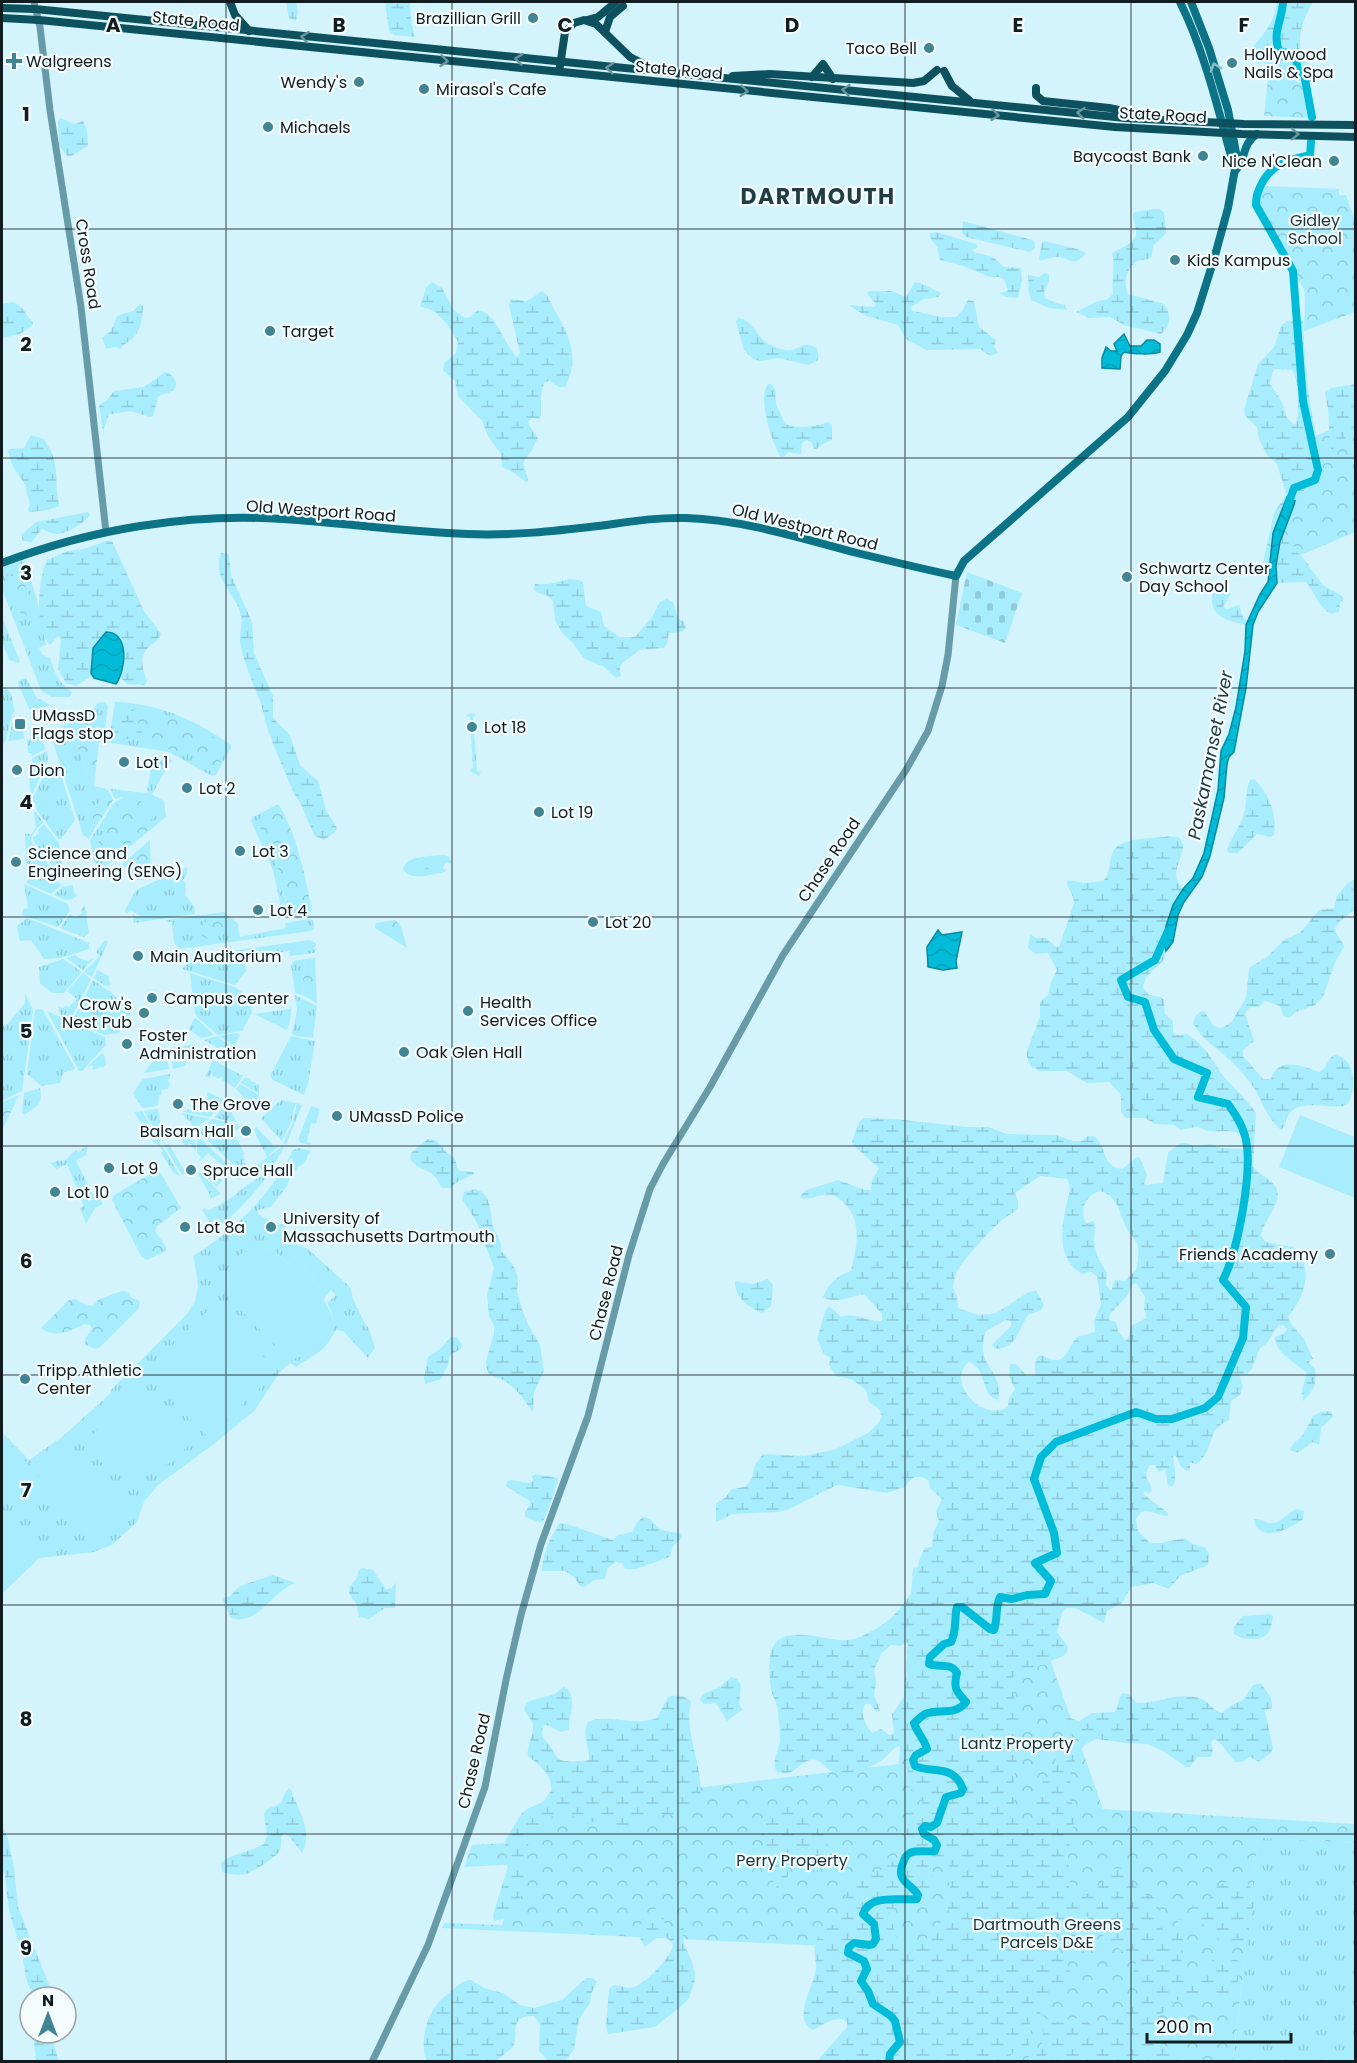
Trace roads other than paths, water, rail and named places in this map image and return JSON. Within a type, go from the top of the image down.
[{"type":"main road","points":[[230,2],[235,15],[249,32]]},
{"type":"main road","points":[[956,576],[964,561],[1118,427],[1138,406],[1165,371],[1187,335],[1205,291],[1228,208],[1235,171],[1229,134],[1222,123],[1193,33],[1180,2]]},
{"type":"main road","points":[[1191,2],[1209,48],[1232,123],[1229,134]]},
{"type":"main road","points":[[561,73],[563,38],[567,29],[577,21],[598,17],[619,4]]},
{"type":"main road","points":[[605,32],[610,16],[619,4]]},
{"type":"main road","name":"State Road","points":[[2,8],[34,5],[249,32],[1116,117],[1222,123],[1356,125]]},
{"type":"main road","name":"State Road","points":[[2,18],[1115,127],[1229,134],[1356,137]]},
{"type":"main road","points":[[587,20],[594,22],[630,57],[661,73]]},
{"type":"main road","points":[[812,77],[823,64],[833,79]]},
{"type":"main road","points":[[709,77],[760,74],[917,83],[940,70],[952,86],[972,102]]},
{"type":"main road","points":[[854,80],[904,95]]},
{"type":"main road","points":[[1036,88],[1036,95],[1043,101],[1110,108],[1160,119]]},
{"type":"main road","points":[[1235,171],[1242,164],[1247,143],[1257,134]]},
{"type":"main road","name":"Old Westport Road","points":[[2,563],[49,546],[106,532],[158,524],[242,518],[284,519],[471,534],[525,533],[663,518],[697,518],[775,530],[875,558],[956,576]]},
{"type":"street","name":"Cross Road","points":[[34,5],[39,20],[50,110],[80,297],[106,532]]},
{"type":"street","name":"Chase Road","points":[[372,2061],[428,1945],[482,1797],[527,1592],[541,1544],[588,1416],[629,1254],[650,1189],[783,955],[906,770],[928,731],[942,686],[956,576]]},
{"type":"water","points":[[1124,334],[1130,346],[1141,346],[1147,340],[1154,340],[1160,344],[1160,352],[1142,354],[1124,352],[1121,356],[1120,369],[1102,368],[1102,358],[1106,347],[1111,351],[1117,351],[1114,344]]},
{"type":"water","points":[[1287,497],[1295,501],[1280,542],[1276,566],[1277,583],[1258,612],[1253,625],[1246,688],[1234,752],[1227,764],[1224,798],[1210,856],[1202,877],[1184,902],[1178,915],[1173,942],[1166,951],[1164,941],[1166,926],[1173,905],[1193,878],[1204,853],[1218,790],[1221,751],[1229,734],[1236,707],[1245,651],[1246,625],[1268,582],[1273,533]]},
{"type":"water","points":[[106,632],[119,638],[124,653],[122,670],[116,684],[94,678],[91,673],[93,648]]},
{"type":"water","points":[[938,930],[942,935],[962,932],[956,961],[957,968],[943,970],[928,967],[927,947]]},
{"type":"waterway","name":"Paskamanset River","points":[[1283,2],[1277,44],[1279,51],[1295,55],[1298,70],[1304,74],[1312,117]]},
{"type":"waterway","name":"Paskamanset River","points":[[1287,508],[1294,488],[1315,480],[1318,470],[1303,401],[1293,271],[1256,205],[1256,200],[1260,187],[1269,173],[1280,164],[1310,155],[1311,142]]},
{"type":"waterway","name":"Paskamanset River","points":[[889,2062],[890,2054],[900,2042],[895,2021],[873,2004],[861,1981],[867,1969],[864,1961],[848,1953],[849,1947],[854,1943],[869,1945],[873,1944],[876,1939],[874,1924],[863,1914],[872,1903],[886,1899],[917,1899],[918,1895],[901,1876],[902,1865],[908,1854],[912,1852],[935,1851],[937,1845],[934,1840],[924,1834],[922,1829],[937,1823],[946,1797],[961,1793],[963,1789],[959,1781],[948,1772],[915,1766],[913,1760],[916,1755],[927,1749],[914,1723],[925,1714],[951,1711],[966,1702],[956,1689],[957,1673],[948,1666],[929,1664],[930,1657],[944,1644],[951,1642],[957,1607],[962,1607],[994,1630],[1000,1597],[1012,1599],[1045,1594],[1051,1581],[1035,1563],[1057,1553],[1054,1533],[1034,1479],[1041,1457],[1056,1442],[1136,1412],[1156,1419],[1172,1419],[1205,1408],[1218,1397],[1243,1338],[1246,1307],[1223,1280],[1239,1230],[1246,1188],[1247,1150],[1244,1132],[1228,1104],[1198,1097],[1207,1073],[1174,1059],[1154,1030],[1145,1002],[1128,997],[1121,980],[1155,960],[1168,931]]},
{"type":"place","name":"Brazillian Grill","points":[[533,18]]},
{"type":"place","name":"Taco Bell","points":[[929,48]]},
{"type":"place","name":"Walgreens","points":[[14,61]]},
{"type":"place","name":"Hollywood Nails & Spa","points":[[1232,63]]},
{"type":"place","name":"Wendy's","points":[[359,82]]},
{"type":"place","name":"Mirasol's Cafe","points":[[424,89]]},
{"type":"place","name":"Michaels","points":[[268,127]]},
{"type":"place","name":"Baycoast Bank","points":[[1203,156]]},
{"type":"place","name":"Nice N'Clean","points":[[1334,161]]},
{"type":"place","name":"Kids Kampus","points":[[1175,260]]},
{"type":"place","name":"Target","points":[[270,331]]},
{"type":"place","name":"Schwartz Center Day School","points":[[1127,577]]},
{"type":"place","name":"UMassD Flags stop","points":[[20,724]]},
{"type":"place","name":"Lot 18","points":[[472,727]]},
{"type":"place","name":"Lot 1","points":[[124,762]]},
{"type":"place","name":"Dion","points":[[17,770]]},
{"type":"place","name":"Lot 2","points":[[187,788]]},
{"type":"place","name":"Lot 19","points":[[539,812]]},
{"type":"place","name":"Lot 3","points":[[240,851]]},
{"type":"place","name":"Science and Engineering (SENG)","points":[[16,862]]},
{"type":"place","name":"Lot 4","points":[[258,910]]},
{"type":"place","name":"Lot 20","points":[[593,922]]},
{"type":"place","name":"Main Auditorium","points":[[138,956]]},
{"type":"place","name":"Campus center","points":[[152,998]]},
{"type":"place","name":"Health Services Office","points":[[468,1011]]},
{"type":"place","name":"Crow's Nest Pub","points":[[144,1013]]},
{"type":"place","name":"Foster Administration","points":[[127,1044]]},
{"type":"place","name":"Oak Glen Hall","points":[[404,1052]]},
{"type":"place","name":"The Grove","points":[[178,1104]]},
{"type":"place","name":"UMassD Police","points":[[337,1116]]},
{"type":"place","name":"Balsam Hall","points":[[246,1131]]},
{"type":"place","name":"Lot 9","points":[[109,1168]]},
{"type":"place","name":"Spruce Hall","points":[[191,1170]]},
{"type":"place","name":"Lot 10","points":[[55,1192]]},
{"type":"place","name":"Lot 8a","points":[[185,1227]]},
{"type":"place","name":"University of Massachusetts Dartmouth","points":[[271,1227]]},
{"type":"place","name":"Friends Academy","points":[[1330,1254]]},
{"type":"place","name":"Tripp Athletic Center","points":[[25,1379]]},
{"type":"district","name":"DARTMOUTH","points":[[818,196]]},
{"type":"park label","name":"Gidley School","points":[[1315,229]]},
{"type":"park label","name":"Lantz Property","points":[[1017,1743]]},
{"type":"park label","name":"Perry Property","points":[[792,1860]]},
{"type":"park label","name":"Dartmouth Greens Parcels D&E","points":[[1047,1933]]}]
